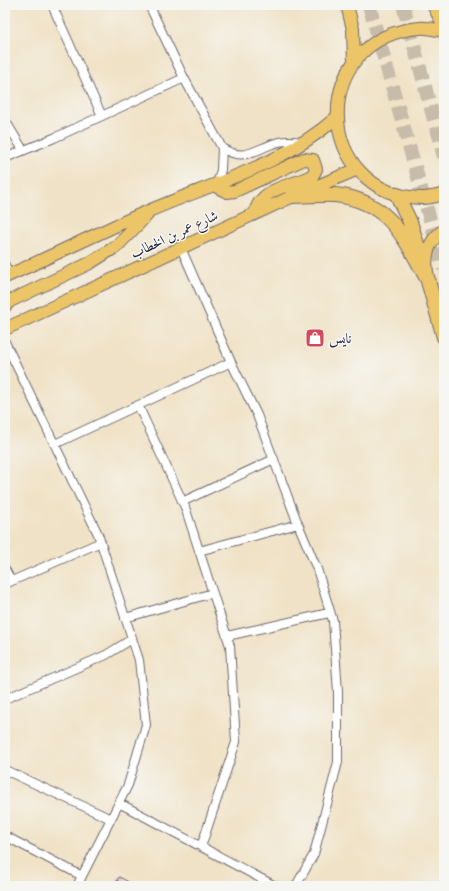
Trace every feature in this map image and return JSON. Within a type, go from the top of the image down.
[{"type":"highway","points":[[292,196],[333,195],[350,197],[381,212],[394,223],[429,282]]},
{"type":"highway","points":[[397,195],[410,222],[429,282],[444,337]]},
{"type":"main road","points":[[347,5],[352,29],[354,62]]},
{"type":"main road","points":[[433,5],[444,26]]},
{"type":"main road","points":[[444,31],[422,28],[396,32],[372,43],[354,62],[340,88],[337,117],[343,145],[358,169],[376,185],[397,195],[424,198],[444,194]]},
{"type":"main road","name":"شارع عمر بن الخطاب","points":[[6,272],[152,210],[216,185],[304,142],[337,117]]},
{"type":"main road","points":[[216,185],[226,192],[236,191],[304,159],[313,160],[316,169],[313,175],[268,193],[258,204],[255,213]]},
{"type":"main road","name":"شارع عمر بن الخطاب","points":[[6,327],[292,196],[358,169]]},
{"type":"main road","points":[[5,306],[10,301],[90,263],[117,246],[152,210]]},
{"type":"main road","points":[[429,282],[426,255],[434,239],[444,230]]},
{"type":"street","points":[[52,5],[102,116]]},
{"type":"street","points":[[149,5],[184,78],[222,148],[232,154],[243,155],[278,142],[304,142]]},
{"type":"street","points":[[5,158],[102,116],[184,78]]},
{"type":"street","points":[[5,120],[23,150]]},
{"type":"street","points":[[216,185],[221,170],[222,148]]},
{"type":"street","points":[[181,248],[231,362],[257,415],[298,524],[317,569],[333,621],[338,692],[338,762],[314,854],[296,886]]},
{"type":"street","points":[[5,342],[101,542],[139,660],[146,725],[128,785],[77,886]]},
{"type":"street","points":[[54,444],[231,362]]},
{"type":"street","points":[[138,405],[182,502],[230,646],[236,742],[202,847]]},
{"type":"street","points":[[182,502],[274,460]]},
{"type":"street","points":[[199,551],[298,524]]},
{"type":"street","points":[[5,569],[8,583],[101,542]]},
{"type":"street","points":[[125,618],[213,593]]},
{"type":"street","points":[[227,636],[330,613]]},
{"type":"street","points":[[5,699],[106,655],[132,639]]},
{"type":"street","points":[[5,770],[111,819]]},
{"type":"street","points":[[119,803],[276,886]]},
{"type":"street","points":[[5,836],[82,876]]},
{"type":"building","points":[[119,877],[137,886],[115,886]]},
{"type":"tunnel","points":[[369,5],[444,269]]},
{"type":"tunnel","points":[[403,5],[444,157]]},
{"type":"place","name":"نايس","points":[[315,338]]}]
